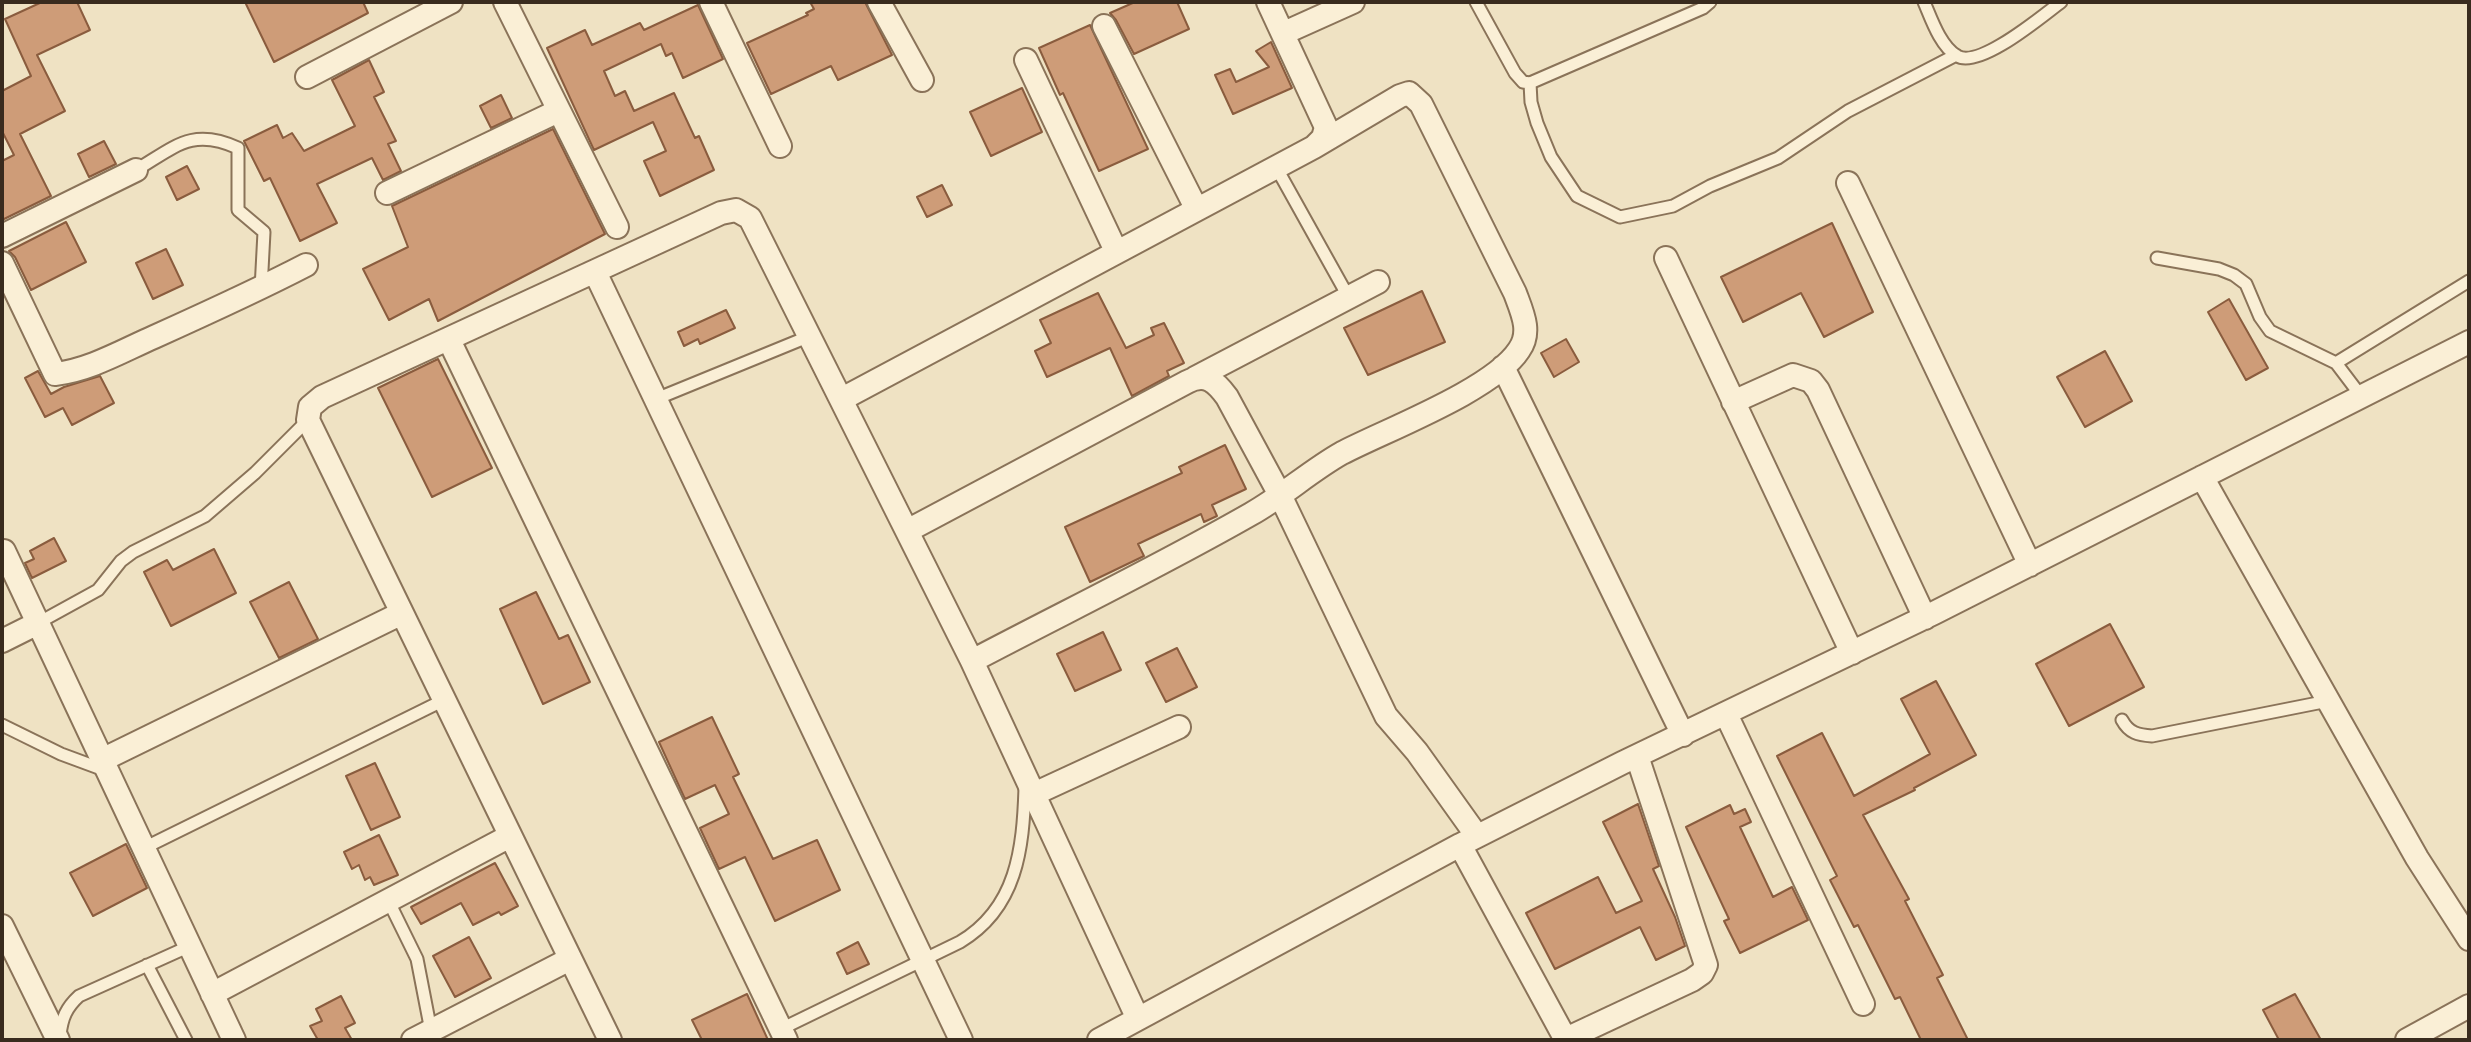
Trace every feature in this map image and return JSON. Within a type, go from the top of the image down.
[{"type":"street","points":[[307,77],[451,2]]},
{"type":"street","points":[[505,2],[617,227]]},
{"type":"street","points":[[711,2],[780,146]]},
{"type":"street","points":[[879,2],[922,80]]},
{"type":"street","points":[[1268,2],[1326,127],[1323,138],[1314,147]]},
{"type":"street","points":[[1284,33],[1353,2]]},
{"type":"street","points":[[1104,26],[1196,208]]},
{"type":"street","points":[[1026,60],[1116,251]]},
{"type":"street","points":[[842,399],[1314,147],[1409,93],[1421,104],[1515,293],[1526,333],[1520,349],[1503,367],[1461,395],[1342,454],[1254,513],[972,661]]},
{"type":"street","points":[[387,193],[558,111]]},
{"type":"street","points":[[2,236],[136,170]]},
{"type":"street","points":[[1848,183],[2030,565]]},
{"type":"street","points":[[610,1040],[308,420],[310,407],[322,397],[721,213],[736,210],[750,218],[842,399],[972,661],[1138,1019]]},
{"type":"street","points":[[1666,258],[1852,653]]},
{"type":"street","points":[[2,263],[55,374],[74,371],[261,289],[306,265]]},
{"type":"street","points":[[595,272],[961,1040]]},
{"type":"street","points":[[907,531],[1378,282]]},
{"type":"street","points":[[449,340],[784,1034]]},
{"type":"street","points":[[1099,1040],[1468,840],[1925,618],[2469,342]]},
{"type":"street","points":[[1503,367],[1683,735]]},
{"type":"street","points":[[1733,402],[1793,375],[1811,381],[1818,390],[1925,618]]},
{"type":"street","points":[[1195,378],[1208,378],[1218,384],[1280,495],[1386,716],[1417,752],[1468,840],[1566,1040],[1692,980],[1702,973],[1706,965],[1637,756]]},
{"type":"street","points":[[2202,477],[2417,858],[2469,939]]},
{"type":"street","points":[[4,551],[234,1040]]},
{"type":"street","points":[[105,766],[402,613]]},
{"type":"street","points":[[2,641],[38,623]]},
{"type":"street","points":[[1726,714],[1863,1004]]},
{"type":"street","points":[[1029,785],[1179,727]]},
{"type":"street","points":[[212,994],[510,836]]},
{"type":"street","points":[[2,926],[59,1040]]},
{"type":"street","points":[[422,1035],[570,959]]},
{"type":"street","points":[[2407,1040],[2469,1006]]},
{"type":"lane","points":[[1476,2],[1515,73],[1523,82],[1530,83],[1703,8],[1710,2]]},
{"type":"lane","points":[[1924,2],[1944,41],[1956,55],[1968,58],[1989,51],[2020,33],[2061,2]]},
{"type":"lane","points":[[1530,83],[1531,102],[1551,157],[1577,196],[1620,217],[1673,206],[1710,186],[1778,158],[1848,111],[1956,55]]},
{"type":"lane","points":[[136,170],[199,137],[217,138],[238,148],[238,210],[264,232],[261,289]]},
{"type":"lane","points":[[1276,167],[1349,298]]},
{"type":"lane","points":[[2157,258],[2219,269],[2234,275],[2246,284],[2260,317],[2270,331],[2336,363],[2361,396]]},
{"type":"lane","points":[[2336,363],[2469,281]]},
{"type":"lane","points":[[656,399],[810,336]]},
{"type":"lane","points":[[38,623],[98,590],[121,561],[133,552],[205,516],[255,473],[308,420]]},
{"type":"lane","points":[[144,848],[444,700]]},
{"type":"lane","points":[[2122,720],[2130,731],[2152,736],[2328,701]]},
{"type":"lane","points":[[2,725],[61,754],[105,766]]},
{"type":"lane","points":[[784,1034],[976,932],[994,914],[1006,892],[1022,843],[1029,785]]},
{"type":"lane","points":[[388,900],[417,959],[422,1035]]},
{"type":"lane","points":[[59,1040],[68,1006],[79,996],[190,946]]},
{"type":"lane","points":[[147,965],[186,1040]]},
{"type":"building","points":[[42,2],[77,2],[90,30],[37,55],[65,111],[20,134],[51,196],[2,220],[2,161],[14,155],[2,131],[2,91],[31,76],[5,19]]},
{"type":"building","points":[[245,2],[363,2],[368,13],[274,62]]},
{"type":"building","points":[[810,2],[865,2],[892,55],[838,80],[831,66],[771,94],[747,43],[808,15],[806,13],[814,9]]},
{"type":"building","points":[[1135,2],[1177,2],[1189,29],[1134,54],[1110,13]]},
{"type":"building","points":[[698,5],[723,59],[683,78],[672,53],[666,56],[661,44],[604,71],[615,96],[625,91],[634,111],[674,93],[695,138],[699,136],[714,170],[660,196],[644,161],[666,151],[653,122],[594,150],[547,48],[585,30],[592,45],[640,23],[644,30]]},
{"type":"building","points":[[1090,25],[1148,149],[1099,171],[1039,48]]},
{"type":"building","points":[[1271,42],[1292,88],[1233,114],[1215,75],[1230,69],[1236,82],[1269,67],[1256,51]]},
{"type":"building","points":[[369,60],[384,92],[374,97],[396,141],[388,144],[401,171],[383,180],[372,158],[317,184],[337,223],[300,241],[270,178],[264,181],[244,141],[277,125],[283,138],[292,133],[304,151],[355,126],[332,80]]},
{"type":"building","points":[[1022,88],[1042,132],[991,156],[970,112]]},
{"type":"building","points":[[501,95],[512,118],[491,128],[480,106]]},
{"type":"building","points":[[553,129],[605,234],[438,321],[429,299],[389,320],[363,269],[408,247],[392,206]]},
{"type":"building","points":[[104,141],[116,164],[89,177],[78,154]]},
{"type":"building","points":[[187,166],[199,189],[177,200],[166,177]]},
{"type":"building","points":[[942,185],[952,205],[927,217],[917,197]]},
{"type":"building","points":[[66,222],[86,262],[31,290],[9,251]]},
{"type":"building","points":[[1832,223],[1873,312],[1824,337],[1801,293],[1743,322],[1721,277]]},
{"type":"building","points":[[166,249],[183,285],[153,299],[136,263]]},
{"type":"building","points":[[1422,291],[1445,342],[1368,375],[1344,328]]},
{"type":"building","points":[[1098,293],[1126,348],[1154,335],[1151,328],[1164,323],[1184,363],[1167,371],[1169,376],[1132,396],[1110,348],[1047,377],[1035,351],[1051,343],[1040,320]]},
{"type":"building","points":[[2229,299],[2268,368],[2246,380],[2208,312]]},
{"type":"building","points":[[726,310],[735,328],[700,344],[698,339],[684,346],[678,332]]},
{"type":"building","points":[[1566,339],[1579,362],[1554,377],[1541,353]]},
{"type":"building","points":[[2105,351],[2132,401],[2085,427],[2057,377]]},
{"type":"building","points":[[438,359],[492,468],[432,497],[378,388]]},
{"type":"building","points":[[38,371],[51,394],[100,376],[114,403],[72,425],[63,408],[45,417],[25,378]]},
{"type":"building","points":[[1225,445],[1246,489],[1212,505],[1217,516],[1204,522],[1201,514],[1138,544],[1144,556],[1090,582],[1065,527],[1182,473],[1179,467]]},
{"type":"building","points":[[54,538],[66,561],[32,578],[25,563],[34,559],[30,551]]},
{"type":"building","points":[[214,549],[236,593],[171,626],[144,572],[167,560],[173,570]]},
{"type":"building","points":[[289,582],[318,639],[279,658],[250,602]]},
{"type":"building","points":[[536,592],[559,639],[568,635],[590,682],[543,704],[500,609]]},
{"type":"building","points":[[2110,624],[2144,687],[2069,726],[2036,664]]},
{"type":"building","points":[[1103,632],[1121,670],[1075,691],[1057,654]]},
{"type":"building","points":[[1177,648],[1197,687],[1166,702],[1146,663]]},
{"type":"building","points":[[1936,681],[1976,755],[1863,815],[1909,899],[1905,901],[1943,975],[1937,978],[1968,1040],[1921,1040],[1900,997],[1895,999],[1858,925],[1854,927],[1830,880],[1837,876],[1777,756],[1822,733],[1854,796],[1930,754],[1901,699]]},
{"type":"building","points":[[712,717],[739,774],[733,777],[773,859],[817,840],[840,890],[775,921],[745,857],[719,869],[700,828],[729,814],[715,785],[685,799],[659,742]]},
{"type":"building","points":[[375,763],[400,817],[371,830],[346,776]]},
{"type":"building","points":[[1638,804],[1659,866],[1653,869],[1685,946],[1656,960],[1640,927],[1555,969],[1526,913],[1598,877],[1616,913],[1642,901],[1603,822]]},
{"type":"building","points":[[1730,805],[1734,814],[1745,809],[1751,822],[1740,827],[1773,897],[1792,887],[1808,920],[1740,953],[1724,921],[1729,919],[1686,827]]},
{"type":"building","points":[[379,835],[398,875],[374,885],[370,877],[365,880],[359,865],[352,869],[344,852]]},
{"type":"building","points":[[126,844],[147,888],[93,916],[70,873]]},
{"type":"building","points":[[495,863],[518,906],[473,925],[461,903],[421,924],[411,907]]},
{"type":"building","points":[[469,937],[491,978],[455,997],[433,956]]},
{"type":"building","points":[[858,942],[869,964],[847,974],[837,953]]},
{"type":"building","points":[[747,994],[768,1040],[702,1040],[692,1020]]},
{"type":"building","points":[[2295,994],[2321,1040],[2279,1040],[2263,1010]]},
{"type":"building","points":[[341,996],[355,1023],[345,1028],[352,1040],[318,1040],[310,1026],[322,1021],[316,1009]]}]
